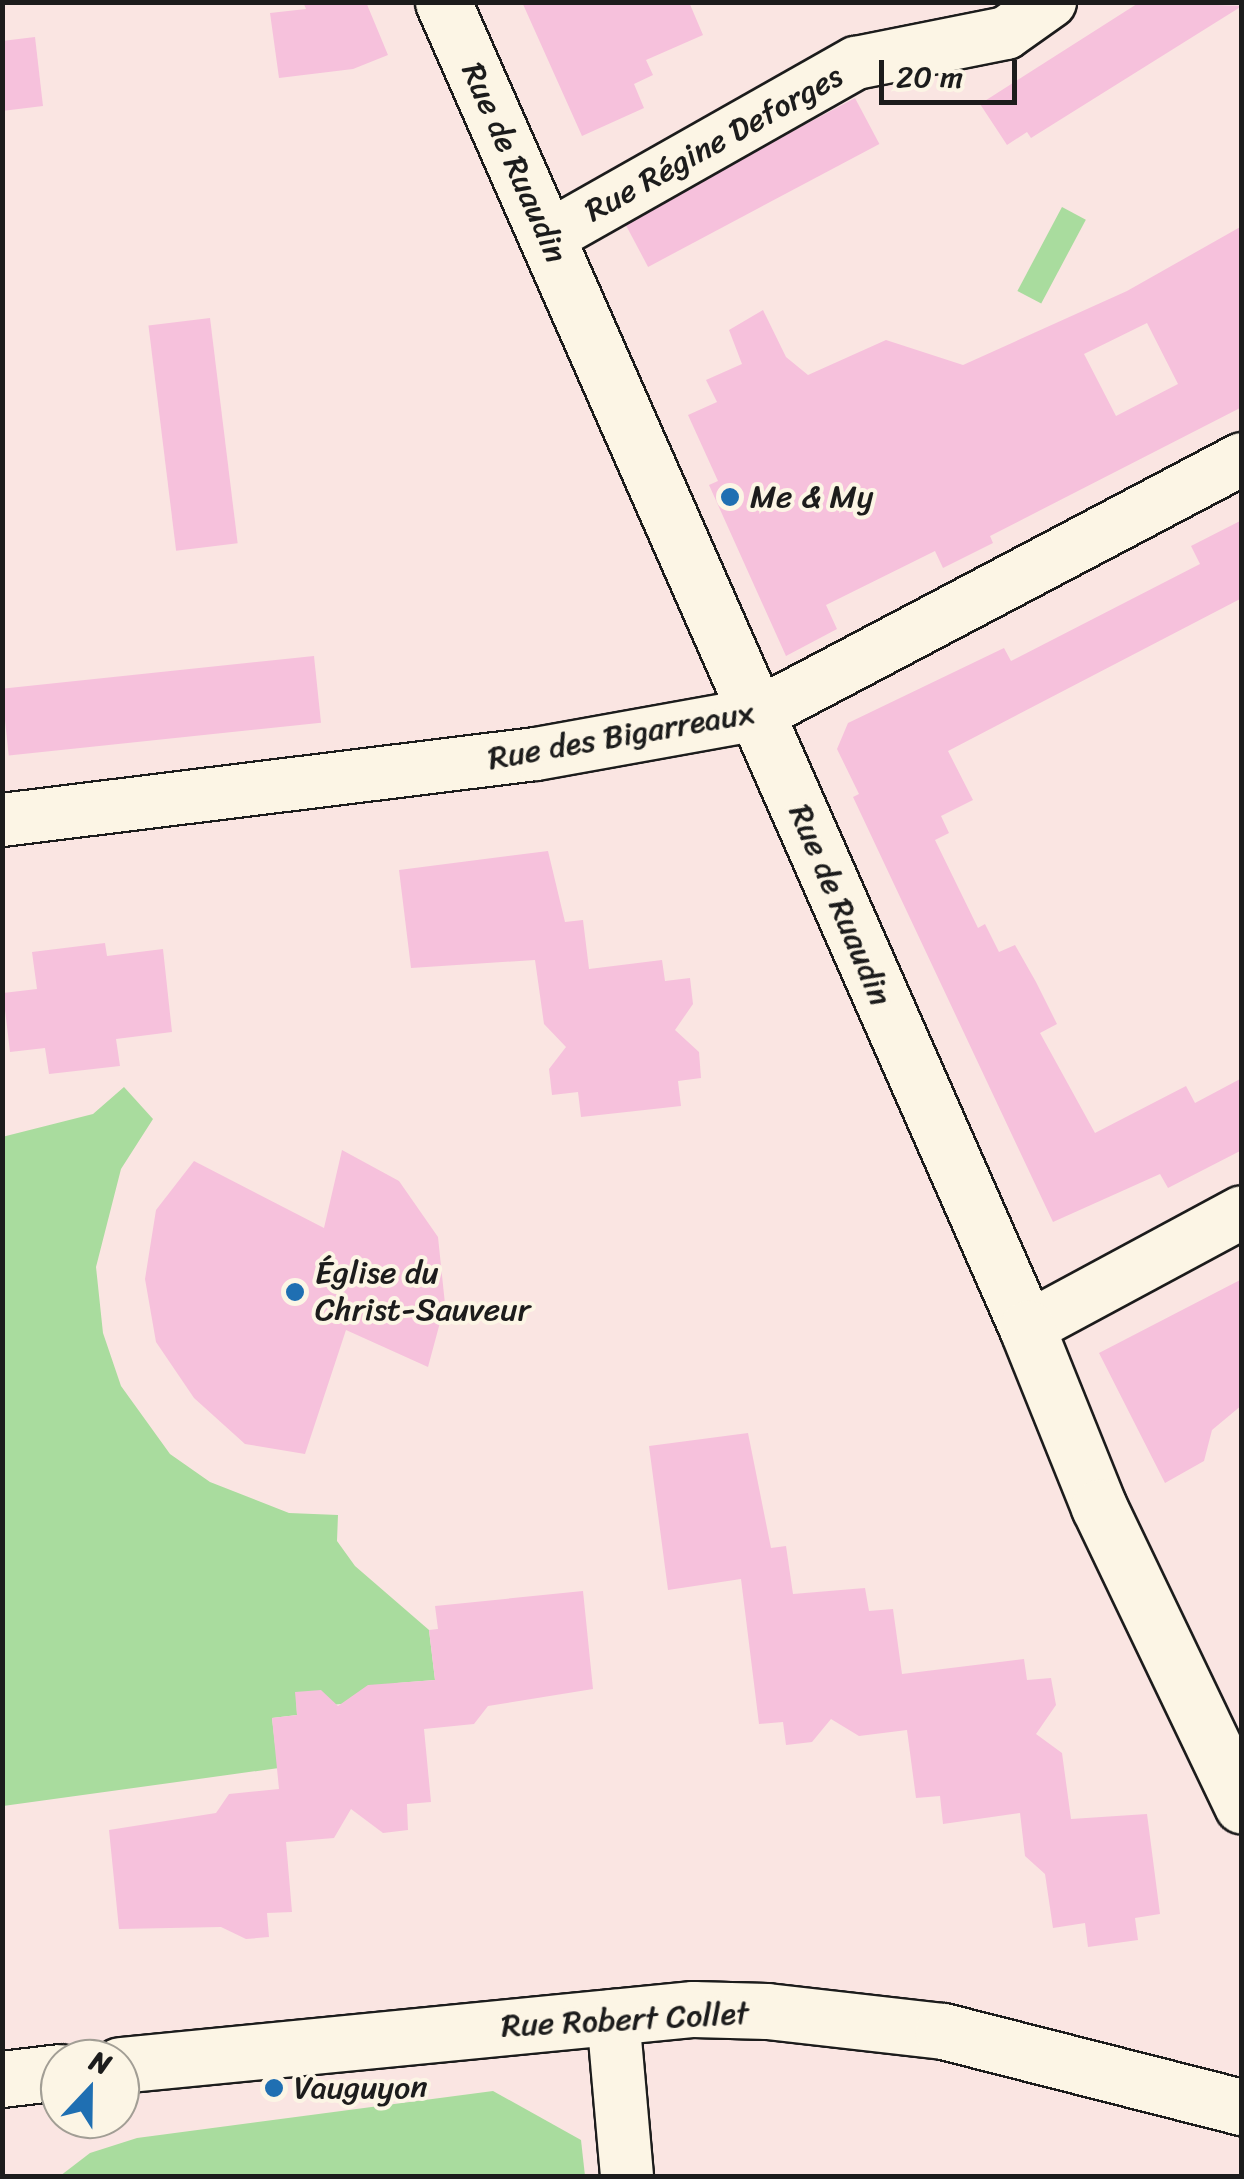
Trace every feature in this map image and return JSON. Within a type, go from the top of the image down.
[{"type":"street","name":"Rue de Ruaudin","points":[[443,2],[1026,1328],[1099,1507],[1238,1789]]},
{"type":"street","name":"Rue Régine Deforges","points":[[548,237],[856,63],[1006,33],[1050,2]]},
{"type":"street","name":"Rue des Bigarreaux","points":[[2,820],[536,754],[758,714],[1242,459]]},
{"type":"street","points":[[1026,1328],[1242,1212]]},
{"type":"street","name":"Rue Robert Collet","points":[[140,2063],[613,2016],[767,2012],[943,2030],[1242,2107]]},
{"type":"street","points":[[613,2016],[627,2176]]},
{"type":"street","points":[[2,2079],[40,2074]]},
{"type":"green space","points":[[1062,207],[1086,220],[1041,304],[1017,291]]},
{"type":"green space","points":[[124,1087],[153,1119],[121,1169],[96,1267],[103,1333],[121,1386],[170,1454],[210,1482],[289,1513],[338,1515],[337,1541],[355,1566],[429,1630],[435,1680],[397,1683],[361,1702],[331,1705],[296,1693],[297,1715],[272,1718],[275,1744],[293,1766],[3,1806],[2,1137],[93,1114]]},
{"type":"green space","points":[[493,2091],[581,2140],[585,2176],[60,2176],[90,2153],[140,2138]]},
{"type":"building","points":[[303,2],[366,2],[388,55],[353,69],[279,78],[270,13],[306,9]]},
{"type":"building","points":[[522,2],[689,2],[703,35],[646,60],[653,75],[634,84],[644,108],[582,136]]},
{"type":"building","points":[[1140,2],[1242,6],[1031,138],[1027,132],[1007,145],[980,104]]},
{"type":"building","points":[[35,37],[43,106],[2,111],[2,41]]},
{"type":"building","points":[[855,98],[879,144],[648,267],[624,221]]},
{"type":"building","points":[[1242,226],[1242,407],[990,536],[993,543],[943,568],[935,551],[826,605],[837,629],[786,656],[709,485],[718,481],[688,415],[717,402],[706,380],[742,364],[729,330],[763,310],[786,357],[808,375],[886,340],[963,365],[1127,291]],"holes":[[[1147,323],[1178,384],[1116,416],[1084,354]]]},
{"type":"building","points":[[210,318],[238,543],[176,551],[148,326]]},
{"type":"building","points":[[1242,520],[1242,598],[948,751],[973,800],[941,816],[949,833],[935,840],[978,928],[985,924],[999,952],[1015,945],[1036,982],[1057,1024],[1040,1033],[1095,1133],[1186,1086],[1195,1103],[1242,1078],[1242,1150],[1168,1188],[1160,1174],[1053,1222],[853,797],[859,794],[837,749],[848,723],[1004,648],[1011,661],[1200,564],[1191,546]]},
{"type":"building","points":[[314,656],[321,723],[9,755],[2,689]]},
{"type":"building","points":[[548,851],[565,922],[583,920],[589,969],[662,960],[665,981],[690,978],[693,1004],[675,1030],[699,1052],[701,1078],[678,1081],[681,1106],[581,1117],[578,1092],[552,1095],[549,1069],[566,1047],[544,1024],[535,960],[411,968],[399,870]]},
{"type":"building","points":[[105,943],[107,956],[163,949],[172,1032],[116,1039],[120,1066],[49,1074],[45,1048],[10,1052],[3,993],[37,989],[32,952]]},
{"type":"building","name":"Église du Christ-Sauveur","points":[[342,1150],[399,1181],[438,1237],[445,1304],[428,1367],[346,1330],[305,1454],[245,1444],[194,1398],[156,1342],[145,1279],[156,1210],[194,1161],[324,1228]]},
{"type":"building","points":[[1242,1279],[1242,1405],[1212,1430],[1204,1461],[1165,1483],[1099,1353]]},
{"type":"building","points":[[748,1433],[771,1548],[786,1546],[793,1594],[865,1588],[869,1611],[893,1609],[902,1674],[1024,1659],[1027,1680],[1051,1678],[1056,1705],[1036,1734],[1062,1753],[1071,1819],[1147,1814],[1160,1914],[1135,1918],[1138,1940],[1088,1947],[1085,1923],[1053,1928],[1045,1874],[1025,1856],[1020,1813],[943,1824],[940,1796],[916,1798],[907,1730],[859,1736],[831,1719],[812,1742],[786,1745],[783,1722],[759,1724],[741,1579],[668,1590],[649,1446]]},
{"type":"building","points":[[583,1591],[593,1689],[488,1706],[474,1724],[424,1729],[431,1802],[407,1804],[408,1830],[383,1833],[351,1809],[334,1838],[286,1842],[292,1912],[267,1913],[269,1937],[246,1939],[221,1927],[119,1929],[109,1830],[216,1813],[229,1794],[279,1789],[272,1718],[297,1715],[295,1692],[321,1690],[338,1706],[368,1685],[435,1680],[429,1630],[438,1629],[435,1606]]},
{"type":"place","name":"Me & My","points":[[730,497]]},
{"type":"place","name":"Église du Christ-Sauveur","points":[[295,1292]]},
{"type":"place","name":"Vauguyon","points":[[274,2088]]}]
